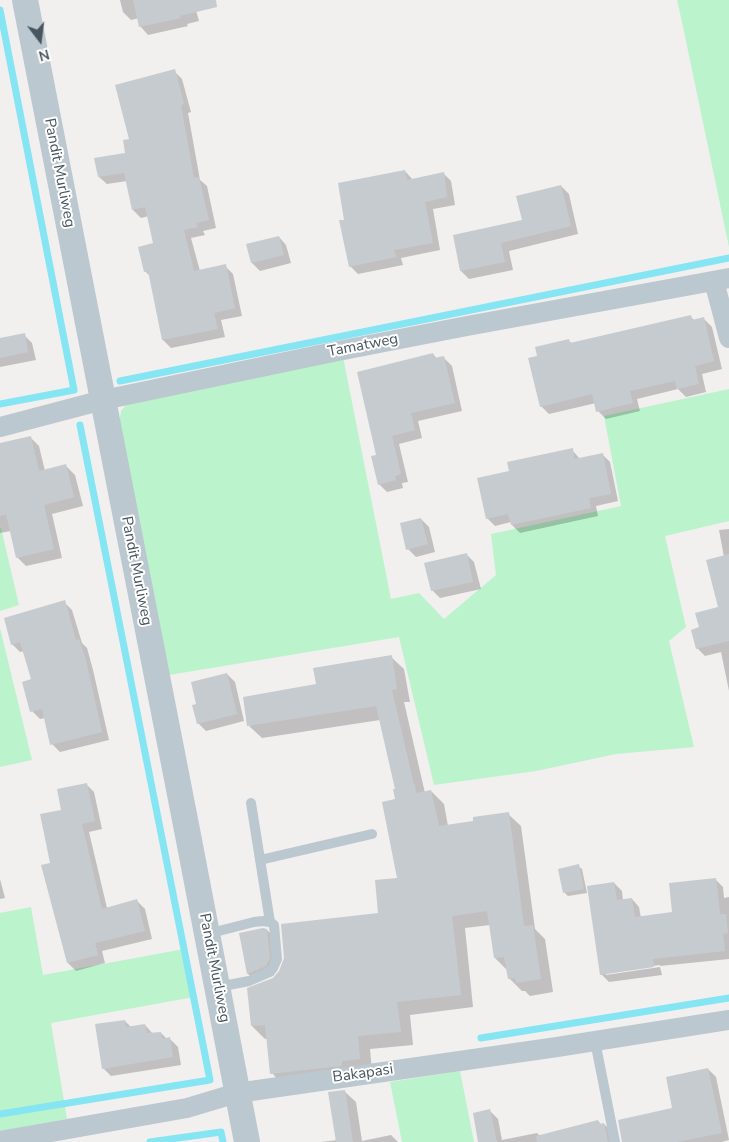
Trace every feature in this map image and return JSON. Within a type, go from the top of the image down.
[{"type":"street","name":"Pandit Murliweg","points":[[25,0],[247,1142]]},
{"type":"street","name":"Tamatweg","points":[[0,427],[103,400],[347,349],[722,280]]},
{"type":"street","points":[[722,280],[729,338]]},
{"type":"street","name":"Bakapasi","points":[[0,1141],[187,1108],[237,1093],[729,1020]]},
{"type":"lane","points":[[251,803],[270,922]]},
{"type":"lane","points":[[260,860],[372,834]]},
{"type":"lane","points":[[207,934],[254,922],[270,922],[274,925],[277,959],[270,972],[249,981],[217,988]]},
{"type":"lane","points":[[594,1041],[614,1142]]},
{"type":"green space","points":[[677,0],[729,0],[729,247],[682,22]]},
{"type":"green space","points":[[343,357],[391,599],[419,593],[444,619],[496,575],[491,534],[621,506],[604,416],[729,389],[729,521],[665,536],[686,627],[669,641],[694,747],[616,754],[536,771],[434,785],[399,637],[169,675],[119,424],[121,411],[127,404]]},
{"type":"green space","points":[[0,528],[19,605],[0,611]]},
{"type":"green space","points":[[0,628],[32,760],[0,767]]},
{"type":"green space","points":[[31,907],[43,975],[184,949],[194,997],[51,1023],[67,1119],[0,1131],[0,913]]},
{"type":"green space","points":[[460,1071],[474,1142],[402,1142],[390,1082]]},
{"type":"building","points":[[133,0],[216,0],[217,7],[180,16],[181,18],[139,27]]},
{"type":"building","points":[[175,69],[184,104],[181,105],[194,178],[199,177],[209,220],[196,223],[198,227],[184,230],[194,271],[226,264],[235,308],[214,313],[218,329],[162,340],[148,271],[144,272],[138,247],[153,243],[145,207],[132,210],[124,173],[98,177],[94,158],[125,153],[123,140],[129,139],[115,85]]},
{"type":"building","points":[[405,170],[407,180],[444,172],[447,197],[425,202],[433,243],[394,250],[396,257],[349,267],[339,220],[344,220],[338,183]]},
{"type":"building","points":[[561,185],[571,226],[501,243],[505,262],[460,271],[453,235],[522,220],[516,196]]},
{"type":"building","points":[[279,236],[284,255],[251,263],[246,244]]},
{"type":"building","points":[[691,315],[692,320],[704,317],[714,361],[695,366],[699,384],[677,389],[675,381],[630,391],[633,403],[596,412],[592,394],[540,407],[528,358],[537,356],[535,347],[569,339],[570,343]]},
{"type":"building","points":[[25,333],[28,352],[0,358],[0,338]]},
{"type":"building","points":[[433,353],[434,358],[444,356],[455,403],[411,413],[415,430],[392,436],[401,474],[395,476],[396,480],[378,485],[371,456],[376,455],[357,372]]},
{"type":"building","points":[[31,436],[39,471],[66,464],[74,497],[44,505],[54,549],[16,558],[6,514],[0,516],[0,443]]},
{"type":"building","points":[[573,448],[574,459],[603,453],[611,494],[589,498],[591,508],[511,525],[508,514],[486,519],[477,478],[509,471],[507,462]]},
{"type":"building","points":[[421,518],[428,544],[406,550],[400,523]]},
{"type":"building","points":[[467,553],[473,582],[431,591],[424,563]]},
{"type":"building","points":[[729,554],[729,641],[696,649],[691,630],[699,627],[695,613],[718,607],[706,560]]},
{"type":"building","points":[[65,600],[76,640],[79,639],[86,660],[102,732],[50,745],[42,709],[30,712],[22,682],[31,679],[20,642],[11,645],[4,618]]},
{"type":"building","points":[[392,655],[397,689],[392,690],[416,793],[431,790],[439,826],[473,821],[473,817],[509,812],[524,926],[533,925],[541,979],[516,983],[515,978],[508,979],[504,957],[494,958],[487,911],[452,916],[461,995],[397,1002],[401,1032],[358,1036],[360,1059],[342,1061],[341,1066],[270,1074],[265,1025],[251,1026],[247,988],[273,978],[279,971],[284,958],[281,924],[378,913],[375,880],[397,878],[382,802],[395,799],[393,789],[395,789],[376,706],[247,726],[243,697],[316,684],[313,668]]},
{"type":"building","points":[[227,673],[237,714],[197,724],[192,705],[196,704],[191,682]]},
{"type":"building","points":[[87,783],[95,821],[82,824],[102,909],[137,899],[145,931],[95,943],[98,955],[67,963],[41,865],[50,863],[40,814],[61,810],[57,789]]},
{"type":"building","points":[[579,864],[584,889],[563,893],[558,869]]},
{"type":"building","points":[[716,878],[720,914],[726,914],[728,933],[723,934],[725,951],[653,959],[654,967],[600,975],[587,886],[614,882],[617,900],[632,898],[635,917],[672,912],[669,883]]},
{"type":"building","points":[[263,928],[267,929],[270,958],[266,966],[247,974],[239,933]]},
{"type":"building","points":[[125,1020],[126,1027],[145,1024],[147,1033],[161,1032],[162,1039],[170,1037],[173,1057],[102,1069],[95,1024]]},
{"type":"building","points":[[708,1068],[722,1133],[677,1142],[622,1142],[618,1120],[672,1108],[666,1077]]},
{"type":"building","points":[[345,1090],[353,1142],[336,1142],[328,1092]]},
{"type":"building","points":[[490,1109],[497,1142],[478,1142],[473,1113]]},
{"type":"building","points":[[598,1120],[600,1124],[604,1123],[608,1142],[537,1142],[536,1136]]},
{"type":"waterway","points":[[0,10],[74,390],[0,404]]},
{"type":"waterway","points":[[120,381],[729,258]]},
{"type":"waterway","points":[[0,1114],[210,1080],[80,425]]},
{"type":"waterway","points":[[481,1038],[729,998]]},
{"type":"waterway","points":[[150,1142],[221,1132],[223,1142]]}]
